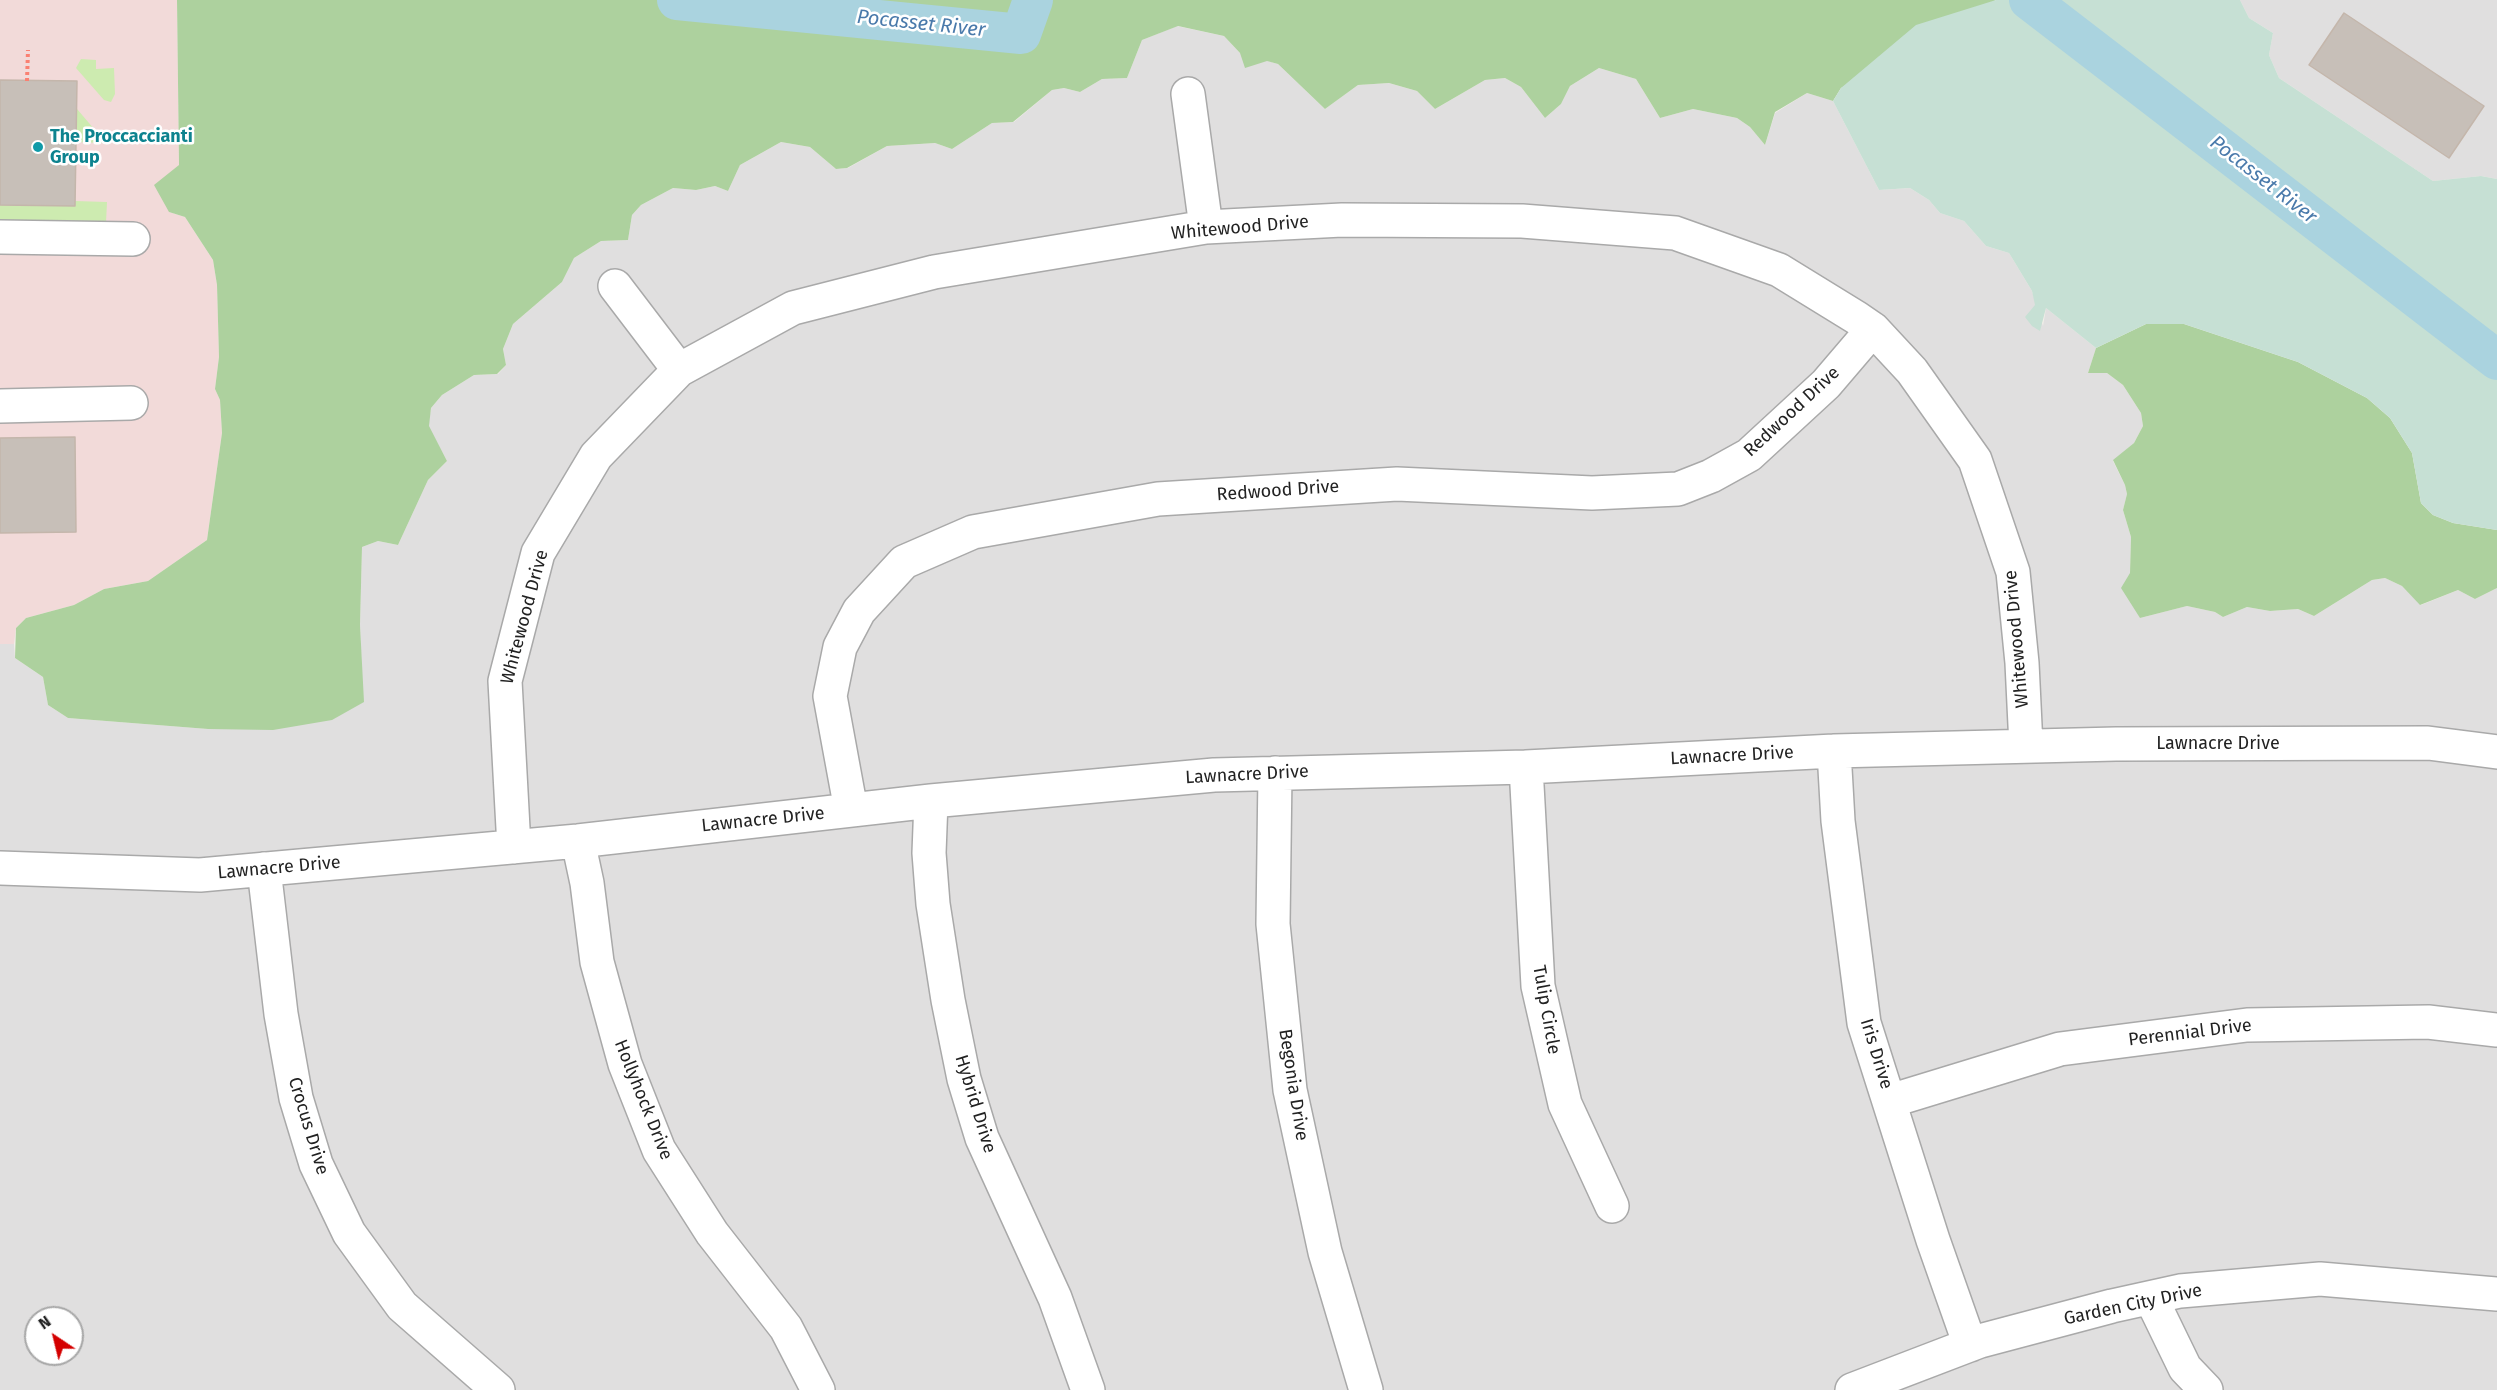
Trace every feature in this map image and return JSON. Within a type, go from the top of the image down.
[{"type":"street","points":[[1188,94],[1206,227]]},
{"type":"street","name":"Whitewood Drive","points":[[514,847],[505,681],[538,553],[596,456],[679,370],[792,308],[934,272],[1206,227],[1342,220],[1522,221],[1675,233],[1779,270],[1873,329],[1912,371],[1975,460],[2013,572],[2022,663],[2026,746]]},
{"type":"street","points":[[0,237],[133,239]]},
{"type":"street","points":[[615,286],[679,370]]},
{"type":"street","name":"Redwood Drive","points":[[851,810],[830,696],[840,647],[859,611],[904,562],[973,532],[1158,499],[1397,484],[1592,493],[1678,489],[1711,476],[1749,455],[1826,384],[1873,329]]},
{"type":"street","points":[[0,406],[131,403]]},
{"type":"street","name":"Lawnacre Drive","points":[[0,868],[200,875],[578,841],[931,801],[1214,776],[1275,773],[1526,767],[1834,751],[2026,746],[2428,743],[2497,752]]},
{"type":"street","name":"Iris Drive","points":[[1834,751],[1838,821],[1864,1023],[1933,1240],[1970,1345]]},
{"type":"street","name":"Tulip Circle","points":[[1526,767],[1539,986],[1565,1104],[1612,1206]]},
{"type":"street","name":"Begonia Drive","points":[[1275,773],[1273,924],[1290,1090],[1325,1252],[1366,1390]]},
{"type":"street","name":"Hybrid Drive","points":[[931,801],[928,853],[933,904],[948,1000],[964,1079],[982,1138],[1055,1298],[1088,1390]]},
{"type":"street","name":"Hollyhock Drive","points":[[578,841],[597,962],[625,1064],[659,1150],[712,1233],[786,1328],[818,1390]]},
{"type":"street","name":"Crocus Drive","points":[[264,869],[281,1014],[296,1098],[316,1164],[349,1233],[402,1306],[498,1390]]},
{"type":"street","name":"Perennial Drive","points":[[1890,1101],[2060,1049],[2247,1025],[2428,1022],[2497,1030]]},
{"type":"street","name":"Garden City Drive","points":[[1852,1390],[1970,1345],[2180,1291],[2320,1279],[2497,1294]]},
{"type":"street","points":[[2151,1298],[2185,1368],[2206,1390]]},
{"type":"path","points":[[27,81],[28,50]]},
{"type":"shaded area","points":[[0,0],[177,0],[179,165],[169,212],[185,217],[213,260],[217,285],[219,357],[215,389],[220,400],[222,433],[207,540],[148,581],[104,589],[74,605],[26,618],[16,628],[14,644],[0,644]]},
{"type":"shaded area","points":[[2240,0],[2497,0],[2497,179],[2481,176],[2433,181],[2279,78],[2269,55],[2273,33],[2249,18]]},
{"type":"shaded area","points":[[1177,26],[1224,36],[1240,53],[1278,64],[1325,109],[1358,85],[1389,83],[1417,91],[1435,109],[1485,80],[1505,78],[1521,87],[1545,118],[1561,104],[1570,86],[1599,68],[1636,79],[1660,118],[1693,109],[1737,118],[1750,127],[1765,145],[1775,113],[1807,93],[1833,101],[1879,190],[1910,188],[1929,200],[1940,213],[1964,221],[1986,246],[2009,253],[2032,291],[2043,326],[2046,308],[2096,348],[2088,373],[2107,373],[2123,385],[2141,413],[2143,426],[2134,443],[2113,461],[2127,494],[2123,510],[2131,537],[2130,573],[2140,618],[2187,606],[2215,612],[2223,617],[2247,607],[2270,611],[2298,609],[2314,616],[2372,580],[2385,578],[2402,586],[2421,605],[2458,590],[2475,599],[2497,588],[2497,1390],[0,1390],[0,644],[14,644],[15,658],[43,677],[48,705],[68,718],[208,729],[363,702],[360,625],[362,547],[378,541],[398,545],[428,480],[447,461],[428,426],[431,408],[442,395],[474,375],[498,374],[506,365],[503,349],[513,324],[562,282],[574,258],[601,241],[628,240],[632,215],[641,205],[673,188],[696,190],[715,186],[728,191],[740,165],[781,142],[810,147],[836,169],[848,168],[887,146],[935,143],[952,149],[992,123],[1014,122],[1052,90],[1064,88],[1080,92],[1102,79],[1127,78],[1142,40]]},
{"type":"green space","points":[[177,0],[1996,0],[1841,88],[1833,101],[1807,93],[1775,112],[1765,145],[1750,127],[1737,118],[1693,109],[1660,118],[1636,79],[1599,68],[1570,86],[1561,104],[1545,118],[1521,87],[1505,78],[1485,80],[1435,109],[1417,91],[1389,83],[1358,85],[1325,109],[1278,64],[1267,61],[1245,68],[1240,53],[1224,36],[1178,26],[1142,40],[1127,78],[1102,79],[1080,92],[1064,88],[1052,90],[1013,122],[992,123],[952,149],[935,143],[887,146],[847,168],[836,169],[810,147],[781,142],[740,165],[728,191],[715,186],[696,190],[673,188],[641,205],[632,215],[628,240],[601,241],[574,258],[562,282],[513,324],[503,349],[506,365],[497,374],[474,375],[442,395],[431,408],[429,426],[447,461],[428,480],[398,545],[378,541],[362,547],[360,625],[364,702],[332,720],[273,730],[208,729],[68,718],[48,705],[43,677],[15,658],[16,628],[26,618],[74,605],[104,589],[148,581],[207,540],[222,433],[220,400],[215,389],[219,357],[217,285],[213,260],[185,217],[169,212],[154,185],[179,165]]},
{"type":"green space","points":[[1996,0],[2240,0],[2249,18],[2273,33],[2269,55],[2279,78],[2433,181],[2481,176],[2497,179],[2497,530],[2453,523],[2433,515],[2421,503],[2412,453],[2390,418],[2367,398],[2298,362],[2184,324],[2146,324],[2096,348],[2046,308],[2040,331],[2032,326],[2025,317],[2035,305],[2032,291],[2009,253],[1986,246],[1964,221],[1940,213],[1929,200],[1910,188],[1879,190],[1833,101],[1841,88],[1916,25]]},
{"type":"green space","points":[[81,59],[96,60],[96,69],[114,68],[115,94],[111,102],[104,100],[76,68]]},
{"type":"green space","points":[[77,109],[106,143],[76,142]]},
{"type":"green space","points":[[75,201],[107,202],[106,223],[0,223],[0,205],[75,206]]},
{"type":"green space","points":[[2146,324],[2184,324],[2298,362],[2367,398],[2390,418],[2412,453],[2421,503],[2433,515],[2453,523],[2497,530],[2497,588],[2475,599],[2458,590],[2420,605],[2402,586],[2385,578],[2372,580],[2314,616],[2298,609],[2270,611],[2247,607],[2223,617],[2215,612],[2187,606],[2140,618],[2121,588],[2130,573],[2131,537],[2123,510],[2127,494],[2125,485],[2113,460],[2134,443],[2143,426],[2141,413],[2123,385],[2107,373],[2088,373],[2096,348]]},
{"type":"building","points":[[2344,13],[2484,106],[2449,158],[2309,65]]},
{"type":"building","name":"The Proccaccianti Group","points":[[0,80],[77,81],[75,206],[0,205]]},
{"type":"building","points":[[75,437],[76,532],[0,533],[0,438]]},
{"type":"waterway","name":"Pocasset River","points":[[677,0],[1021,34],[1033,0]]},
{"type":"waterway","name":"Pocasset River","points":[[2029,0],[2497,360]]},
{"type":"place","name":"The Proccaccianti Group","points":[[38,147]]}]
